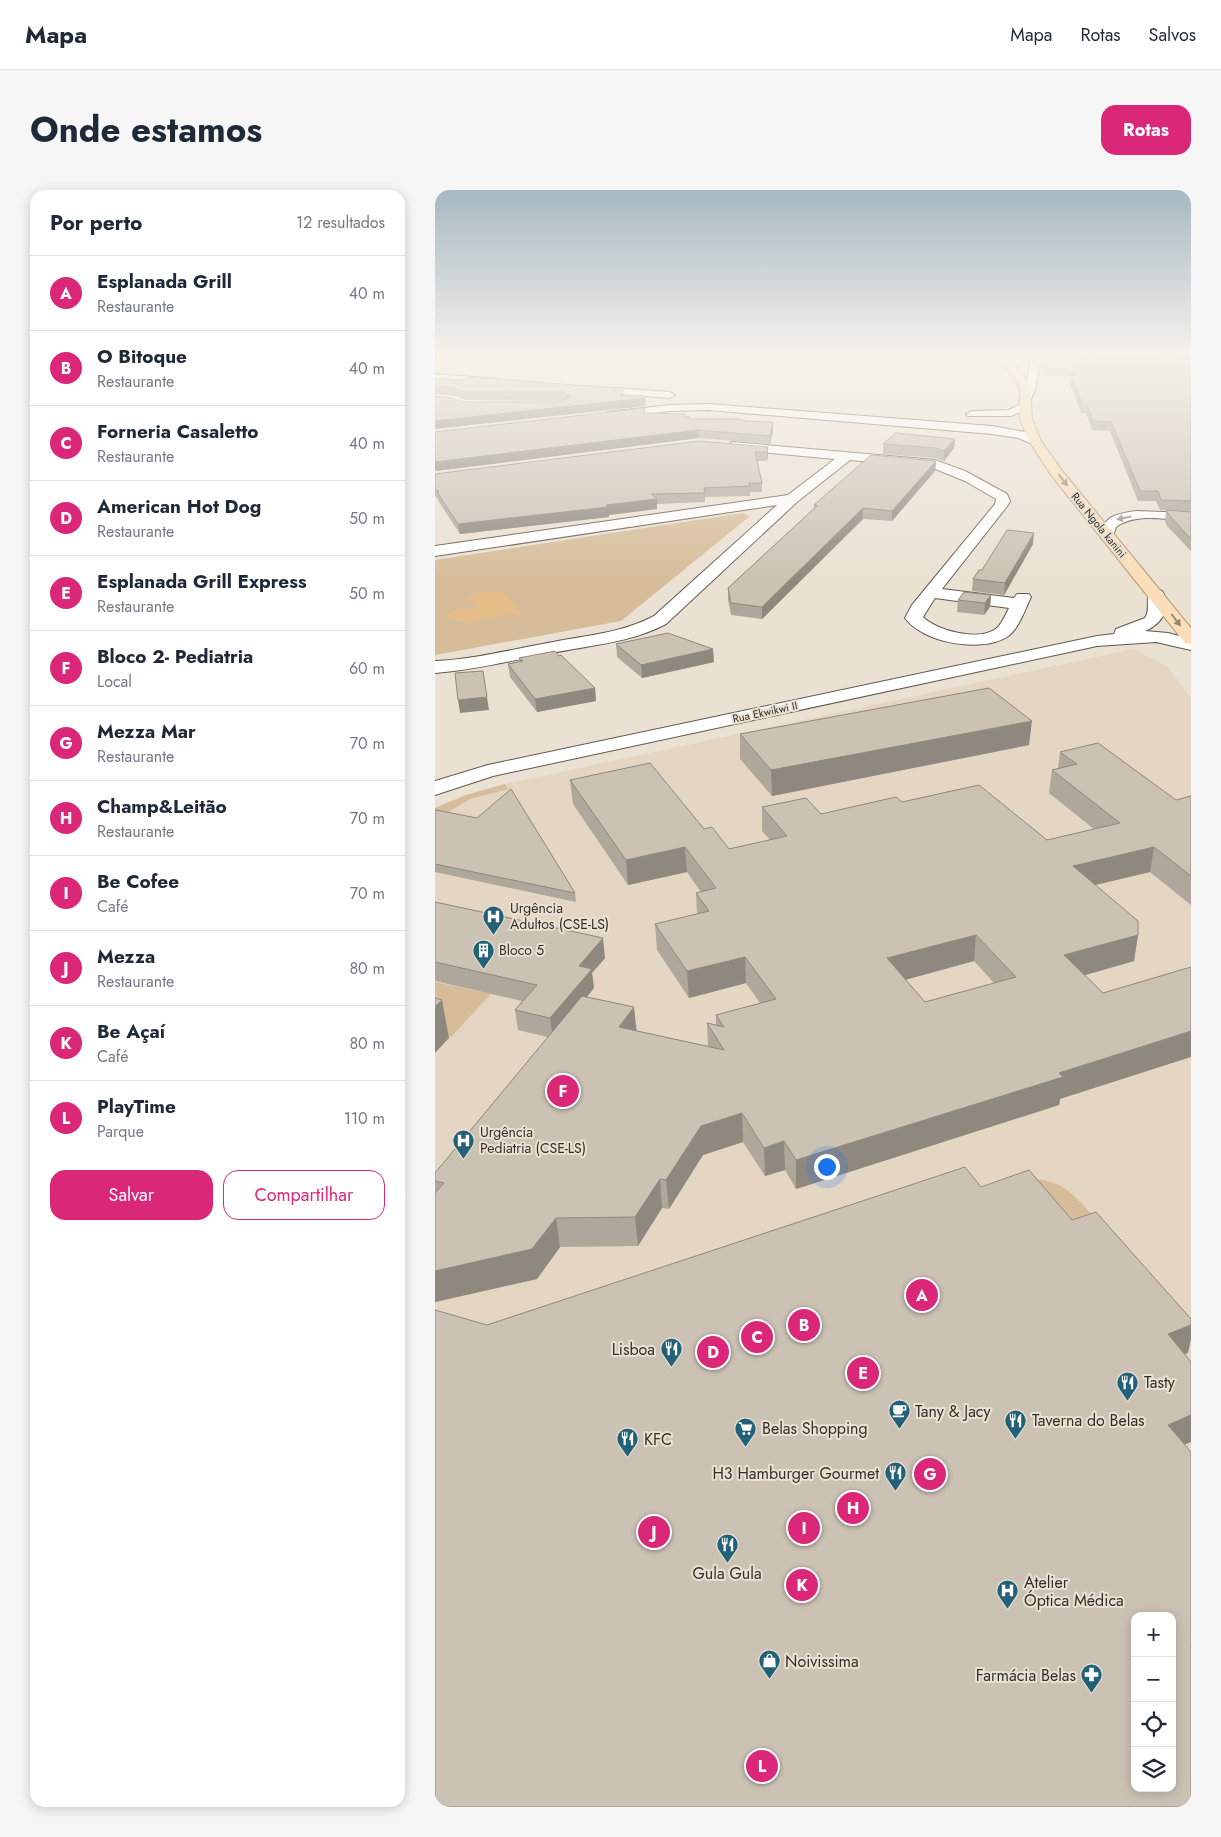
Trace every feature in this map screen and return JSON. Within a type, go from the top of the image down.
[{"type":"main road","name":"Rua Ngola kanini","points":[[1030,428],[1035,441],[1058,475],[1191,639]]},
{"type":"street","points":[[974,428],[1007,432],[1035,441]]},
{"type":"street","points":[[719,445],[935,464],[952,470],[1002,497],[1001,505],[918,609],[914,618],[922,627],[931,632],[947,628],[982,629],[992,637],[1002,633],[1021,601],[1000,602],[932,593]]},
{"type":"street","points":[[435,666],[474,662],[616,636],[649,626],[660,620],[793,499],[847,456]]},
{"type":"street","points":[[435,551],[793,499]]},
{"type":"street","points":[[1107,536],[1109,525],[1118,518],[1137,516],[1191,517]]},
{"type":"street","name":"Rua Ekwikwi II","points":[[435,788],[497,769],[1097,641],[1140,628],[1150,622],[1157,615],[1159,608],[1156,594]]},
{"type":"street","points":[[982,629],[1000,602]]},
{"type":"street","points":[[982,629],[998,663]]},
{"type":"street","name":"Rua Ekwikwi II","points":[[1097,641],[1157,636],[1179,640],[1191,646]]},
{"type":"shaded area","points":[[743,513],[750,516],[621,621],[435,655],[435,560]]},
{"type":"shaded area","points":[[501,590],[521,613],[468,622],[443,618],[457,609],[469,610],[475,606],[468,596]]},
{"type":"shaded area","points":[[1133,649],[1167,666],[1191,698],[1191,1807],[435,1807],[435,808],[466,795],[505,784]]},
{"type":"shaded area","points":[[505,784],[508,789],[470,799],[435,820],[435,808],[466,795]]},
{"type":"shaded area","points":[[435,982],[491,994],[451,1037],[435,1033]]},
{"type":"shaded area","points":[[1015,1179],[1043,1180],[1063,1187],[1097,1221],[1081,1228]]},
{"type":"building","points":[[466,428],[772,428],[770,436],[698,430],[435,462],[435,432]]},
{"type":"building","points":[[1114,428],[1191,428],[1191,501],[1161,500],[1158,491],[1140,491]]},
{"type":"building","points":[[896,433],[955,439],[944,451],[936,448],[883,444]]},
{"type":"building","points":[[699,441],[768,447],[767,452],[755,452],[762,483],[749,483],[750,486],[704,488],[705,493],[651,494],[657,499],[606,505],[608,507],[458,524],[435,488],[435,474]]},
{"type":"building","points":[[871,455],[936,461],[892,511],[863,508],[762,607],[731,603],[728,588],[817,506],[814,505]]},
{"type":"building","points":[[1166,510],[1191,512],[1191,539],[1169,515]]},
{"type":"building","points":[[1007,530],[1034,533],[1005,583],[973,579],[979,570],[982,570]]},
{"type":"building","points":[[964,592],[991,595],[985,603],[958,600]]},
{"type":"building","points":[[668,633],[713,649],[641,665],[616,644]]},
{"type":"building","points":[[555,651],[595,688],[535,699],[508,664],[523,661],[519,658]]},
{"type":"building","points":[[483,671],[487,697],[458,700],[455,673]]},
{"type":"building","points":[[989,688],[1032,721],[771,770],[740,734]]},
{"type":"building","points":[[1098,743],[1176,800],[1191,796],[1191,876],[1154,847],[1073,866],[1138,921],[1138,935],[1064,955],[1103,993],[1191,967],[1191,1031],[1059,1073],[1063,1077],[796,1160],[784,1141],[764,1148],[742,1113],[701,1126],[666,1180],[660,1179],[635,1217],[556,1218],[532,1249],[435,1271],[435,1193],[444,1183],[435,1181],[435,1173],[582,996],[634,1007],[619,1027],[724,1050],[707,1023],[724,1027],[716,1015],[776,999],[745,957],[687,971],[655,924],[709,911],[696,893],[716,888],[685,847],[626,860],[570,780],[650,763],[704,829],[712,827],[729,849],[787,836],[762,807],[806,798],[821,814],[896,797],[902,802],[979,785],[1047,840],[1120,823],[1052,770],[1077,764],[1060,752]],"holes":[[[976,935],[1016,977],[925,1002],[887,958]]]},
{"type":"building","points":[[511,789],[575,893],[435,864],[436,810],[477,818]]},
{"type":"building","points":[[435,902],[603,938],[579,966],[592,969],[550,1018],[515,1010],[537,985],[435,962]]},
{"type":"building","points":[[435,998],[442,1000],[435,1007]]},
{"type":"building","name":"Belas Shopping","points":[[965,1167],[981,1187],[1029,1170],[1072,1220],[1096,1212],[1191,1319],[1191,1325],[1168,1334],[1191,1362],[1191,1415],[1168,1425],[1191,1452],[1191,1807],[435,1807],[435,1310],[487,1325]]},
{"type":"place","name":"Urgência Adultos (CSE-LS)","points":[[494,935]]},
{"type":"place","name":"Bloco 5","points":[[483,969]]},
{"type":"place","name":"Bloco 2- Pediatria","points":[[563,1091]]},
{"type":"place","name":"Urgência Pediatria (CSE-LS)","points":[[464,1159]]},
{"type":"place","name":"Esplanada Grill","points":[[922,1295]]},
{"type":"place","name":"O Bitoque","points":[[804,1325]]},
{"type":"place","name":"Forneria Casaletto","points":[[757,1337]]},
{"type":"place","name":"American Hot Dog","points":[[713,1352]]},
{"type":"place","name":"Lisboa","points":[[671,1368]]},
{"type":"place","name":"Esplanada Grill Express","points":[[863,1373]]},
{"type":"place","name":"Tasty","points":[[1128,1401]]},
{"type":"place","name":"Tany & Jacy","points":[[899,1430]]},
{"type":"place","name":"Taverna do Belas","points":[[1016,1439]]},
{"type":"place","name":"Belas Shopping","points":[[746,1447]]},
{"type":"place","name":"KFC","points":[[628,1458]]},
{"type":"place","name":"Mezza Mar","points":[[930,1474]]},
{"type":"place","name":"H3 Hamburger Gourmet","points":[[895,1492]]},
{"type":"place","name":"Champ&Leitão","points":[[853,1508]]},
{"type":"place","name":"Be Cofee","points":[[804,1528]]},
{"type":"place","name":"Mezza","points":[[654,1532]]},
{"type":"place","name":"Gula Gula","points":[[727,1563]]},
{"type":"place","name":"Be Açaí","points":[[802,1585]]},
{"type":"place","name":"Atelier Óptica Médica","points":[[1008,1610]]},
{"type":"place","name":"Noivissima","points":[[769,1680]]},
{"type":"place","name":"Farmácia Belas","points":[[1092,1694]]},
{"type":"place","name":"PlayTime","points":[[762,1766]]}]
